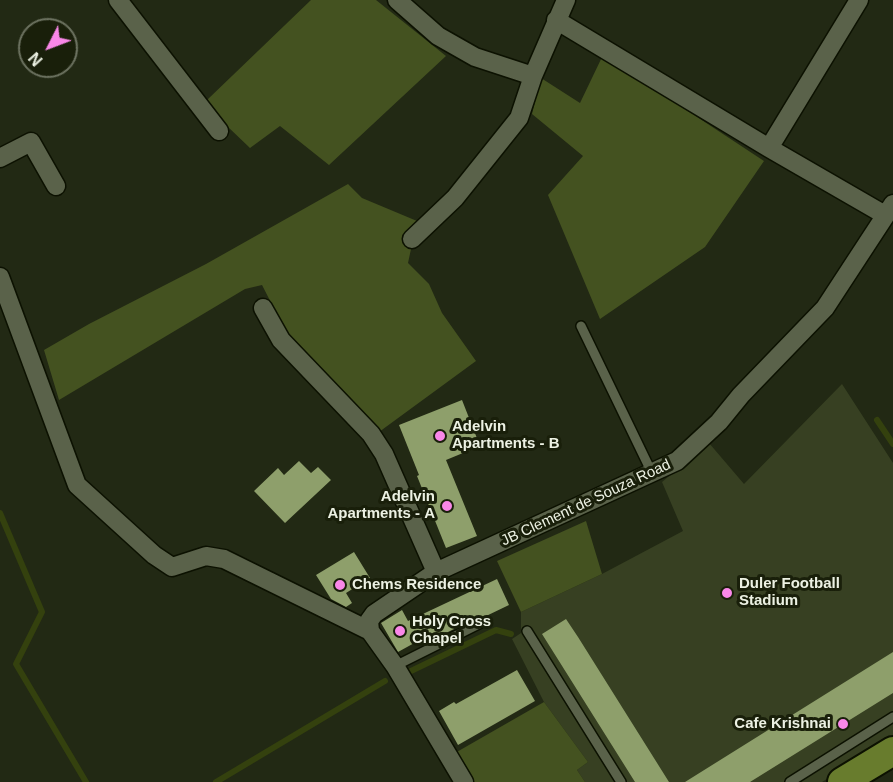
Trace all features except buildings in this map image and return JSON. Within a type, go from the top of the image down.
[{"type":"main road","points":[[842,782],[892,752]]},
{"type":"street","points":[[118,0],[219,131]]},
{"type":"street","points":[[397,0],[438,36],[475,57],[533,76]]},
{"type":"street","points":[[412,239],[455,198],[519,118],[533,76],[566,0]]},
{"type":"street","points":[[769,148],[859,0]]},
{"type":"street","points":[[556,20],[769,148],[889,209]]},
{"type":"street","points":[[0,158],[31,142],[56,186]]},
{"type":"street","name":"JB Clement de Souza Road","points":[[370,631],[369,621],[374,614],[436,572],[677,461],[719,422],[748,387],[825,308],[889,209]]},
{"type":"street","points":[[0,277],[77,485],[154,555],[172,567],[206,556],[224,559],[370,631],[395,666],[464,782]]},
{"type":"street","points":[[262,308],[281,340],[371,434],[384,454],[436,572]]},
{"type":"lane","points":[[581,326],[652,472]]},
{"type":"lane","points":[[395,666],[479,624]]},
{"type":"lane","points":[[527,631],[621,782]]},
{"type":"lane","points":[[790,782],[893,717]]},
{"type":"green space","points":[[311,0],[376,0],[446,56],[329,165],[280,126],[250,148],[227,126],[207,100]]},
{"type":"green space","points":[[603,55],[764,161],[705,247],[600,319],[548,195],[583,156],[532,114],[541,78],[580,103]]},
{"type":"green space","points":[[348,184],[362,198],[417,221],[408,263],[429,284],[442,313],[476,361],[379,432],[286,332],[262,285],[245,289],[59,400],[44,350],[89,324],[206,264]]},
{"type":"green space","name":"Duler Football Stadium","points":[[842,384],[893,463],[893,738],[822,782],[585,782],[577,770],[588,762],[544,702],[512,639],[521,633],[521,612],[602,574],[683,531],[662,482],[709,443],[744,484]]},
{"type":"green space","points":[[586,521],[602,574],[521,612],[497,561]]},
{"type":"green space","points":[[544,702],[588,762],[577,770],[585,782],[472,782],[455,753]]},
{"type":"waterway","points":[[877,420],[893,444]]},
{"type":"waterway","points":[[0,513],[42,612],[16,664],[86,782]]},
{"type":"waterway","points":[[411,671],[496,630],[511,634]]},
{"type":"waterway","points":[[216,782],[385,681]]},
{"type":"place","name":"Adelvin Apartments - B","points":[[440,436]]},
{"type":"place","name":"Adelvin Apartments - A","points":[[447,506]]},
{"type":"place","name":"Chems Residence","points":[[340,585]]},
{"type":"place","name":"Duler Football Stadium","points":[[727,593]]},
{"type":"place","name":"Holy Cross Chapel","points":[[400,631]]},
{"type":"place","name":"Cafe Krishnai","points":[[843,724]]}]
